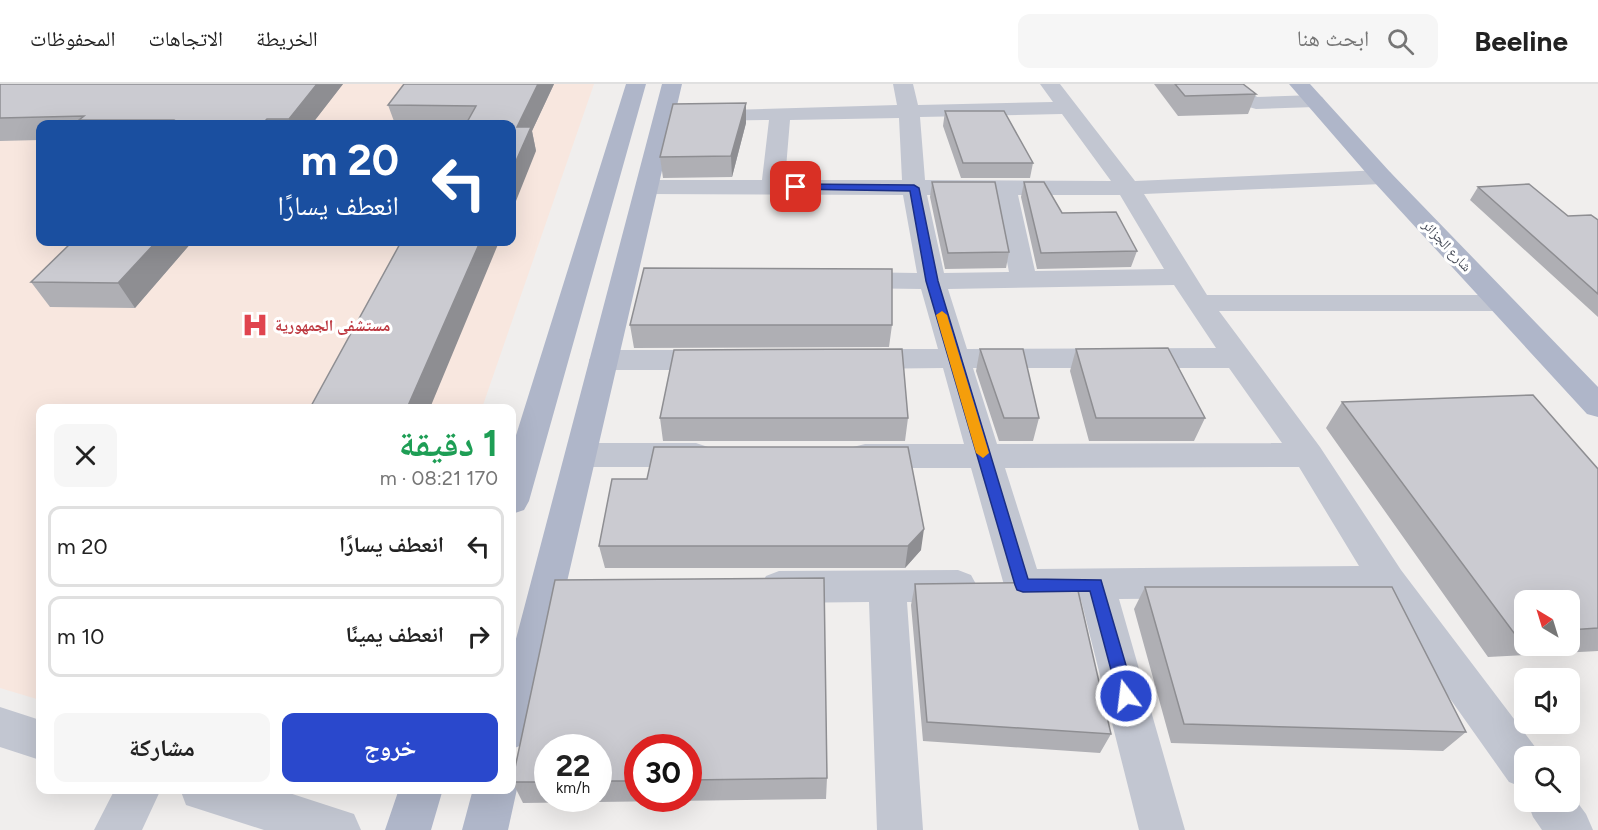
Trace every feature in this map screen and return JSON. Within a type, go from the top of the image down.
[{"type":"main road","points":[[516,488],[636,84]]},
{"type":"main road","points":[[516,719],[567,586],[581,455],[604,360],[636,277],[647,187],[672,84]]},
{"type":"main road","name":"شارع الجزائر","points":[[1307,93],[1382,177],[1598,406]]},
{"type":"main road","points":[[408,830],[419,794]]},
{"type":"main road","points":[[485,830],[494,794]]},
{"type":"street","points":[[1233,84],[1246,100],[1256,104],[1307,93]]},
{"type":"street","points":[[664,116],[780,114],[906,98],[1058,96],[1128,188],[1190,290],[1236,358],[1308,455],[1388,581],[1514,753]]},
{"type":"street","points":[[906,98],[914,188],[932,281],[1023,585]]},
{"type":"street","points":[[773,187],[780,114]]},
{"type":"street","points":[[647,187],[1128,188],[1382,177]]},
{"type":"street","points":[[1005,188],[1024,280]]},
{"type":"street","points":[[825,280],[1024,280],[1190,290],[1500,303]]},
{"type":"street","points":[[825,359],[1236,358]]},
{"type":"street","points":[[604,360],[744,360]]},
{"type":"street","points":[[581,455],[723,456]]},
{"type":"street","points":[[830,456],[1308,455]]},
{"type":"street","points":[[747,587],[1388,581]]},
{"type":"street","points":[[1096,585],[1162,830]]},
{"type":"street","points":[[887,587],[900,830]]},
{"type":"street","points":[[0,727],[36,739]]},
{"type":"street","points":[[117,830],[136,794]]},
{"type":"street","points":[[219,794],[338,830]]},
{"type":"street","points":[[1557,812],[1570,830]]},
{"type":"shaded area","name":"مستشفى الجمهورية","points":[[0,84],[594,84],[483,404],[36,404],[36,699],[0,688]]},
{"type":"building","points":[[0,84],[317,84],[289,119],[79,120],[84,116],[0,118]]},
{"type":"building","points":[[404,84],[538,84],[517,127],[531,127],[516,161],[516,120],[468,120],[476,106],[388,105]]},
{"type":"building","points":[[1175,84],[1243,84],[1256,94],[1185,96]]},
{"type":"building","points":[[746,103],[731,156],[660,157],[673,104]]},
{"type":"building","points":[[945,111],[1004,111],[1033,163],[963,163]]},
{"type":"building","points":[[932,182],[995,182],[1009,252],[948,253]]},
{"type":"building","points":[[1024,182],[1044,182],[1062,213],[1116,212],[1137,251],[1041,253]]},
{"type":"building","points":[[1529,184],[1568,216],[1591,215],[1598,220],[1598,294],[1478,187]]},
{"type":"building","points":[[68,246],[152,246],[118,283],[31,282]]},
{"type":"building","points":[[399,246],[478,246],[409,404],[312,404]]},
{"type":"building","points":[[644,268],[892,269],[892,325],[630,325]]},
{"type":"building","points":[[1168,348],[1205,418],[1096,418],[1076,349]]},
{"type":"building","points":[[902,349],[908,418],[660,418],[674,350]]},
{"type":"building","points":[[980,349],[1023,349],[1039,418],[1004,418]]},
{"type":"building","points":[[1533,395],[1598,469],[1598,628],[1580,629],[1580,590],[1514,590],[1514,633],[1342,402]]},
{"type":"building","points":[[654,447],[908,447],[924,529],[908,546],[599,546],[612,479],[647,479]]},
{"type":"building","points":[[824,578],[827,778],[702,780],[702,734],[624,734],[624,781],[612,781],[612,734],[534,734],[534,782],[516,782],[516,763],[555,580]]},
{"type":"building","points":[[1076,582],[1111,734],[927,722],[915,584]]},
{"type":"building","points":[[1145,587],[1392,587],[1466,732],[1184,724]]},
{"type":"slow traffic","points":[[942,315],[983,453]]},
{"type":"place","name":"مستشفى الجمهورية","points":[[255,325]]},
{"type":"route","points":[[796,187],[914,188],[932,281],[1023,585],[1096,585],[1126,696]]}]
